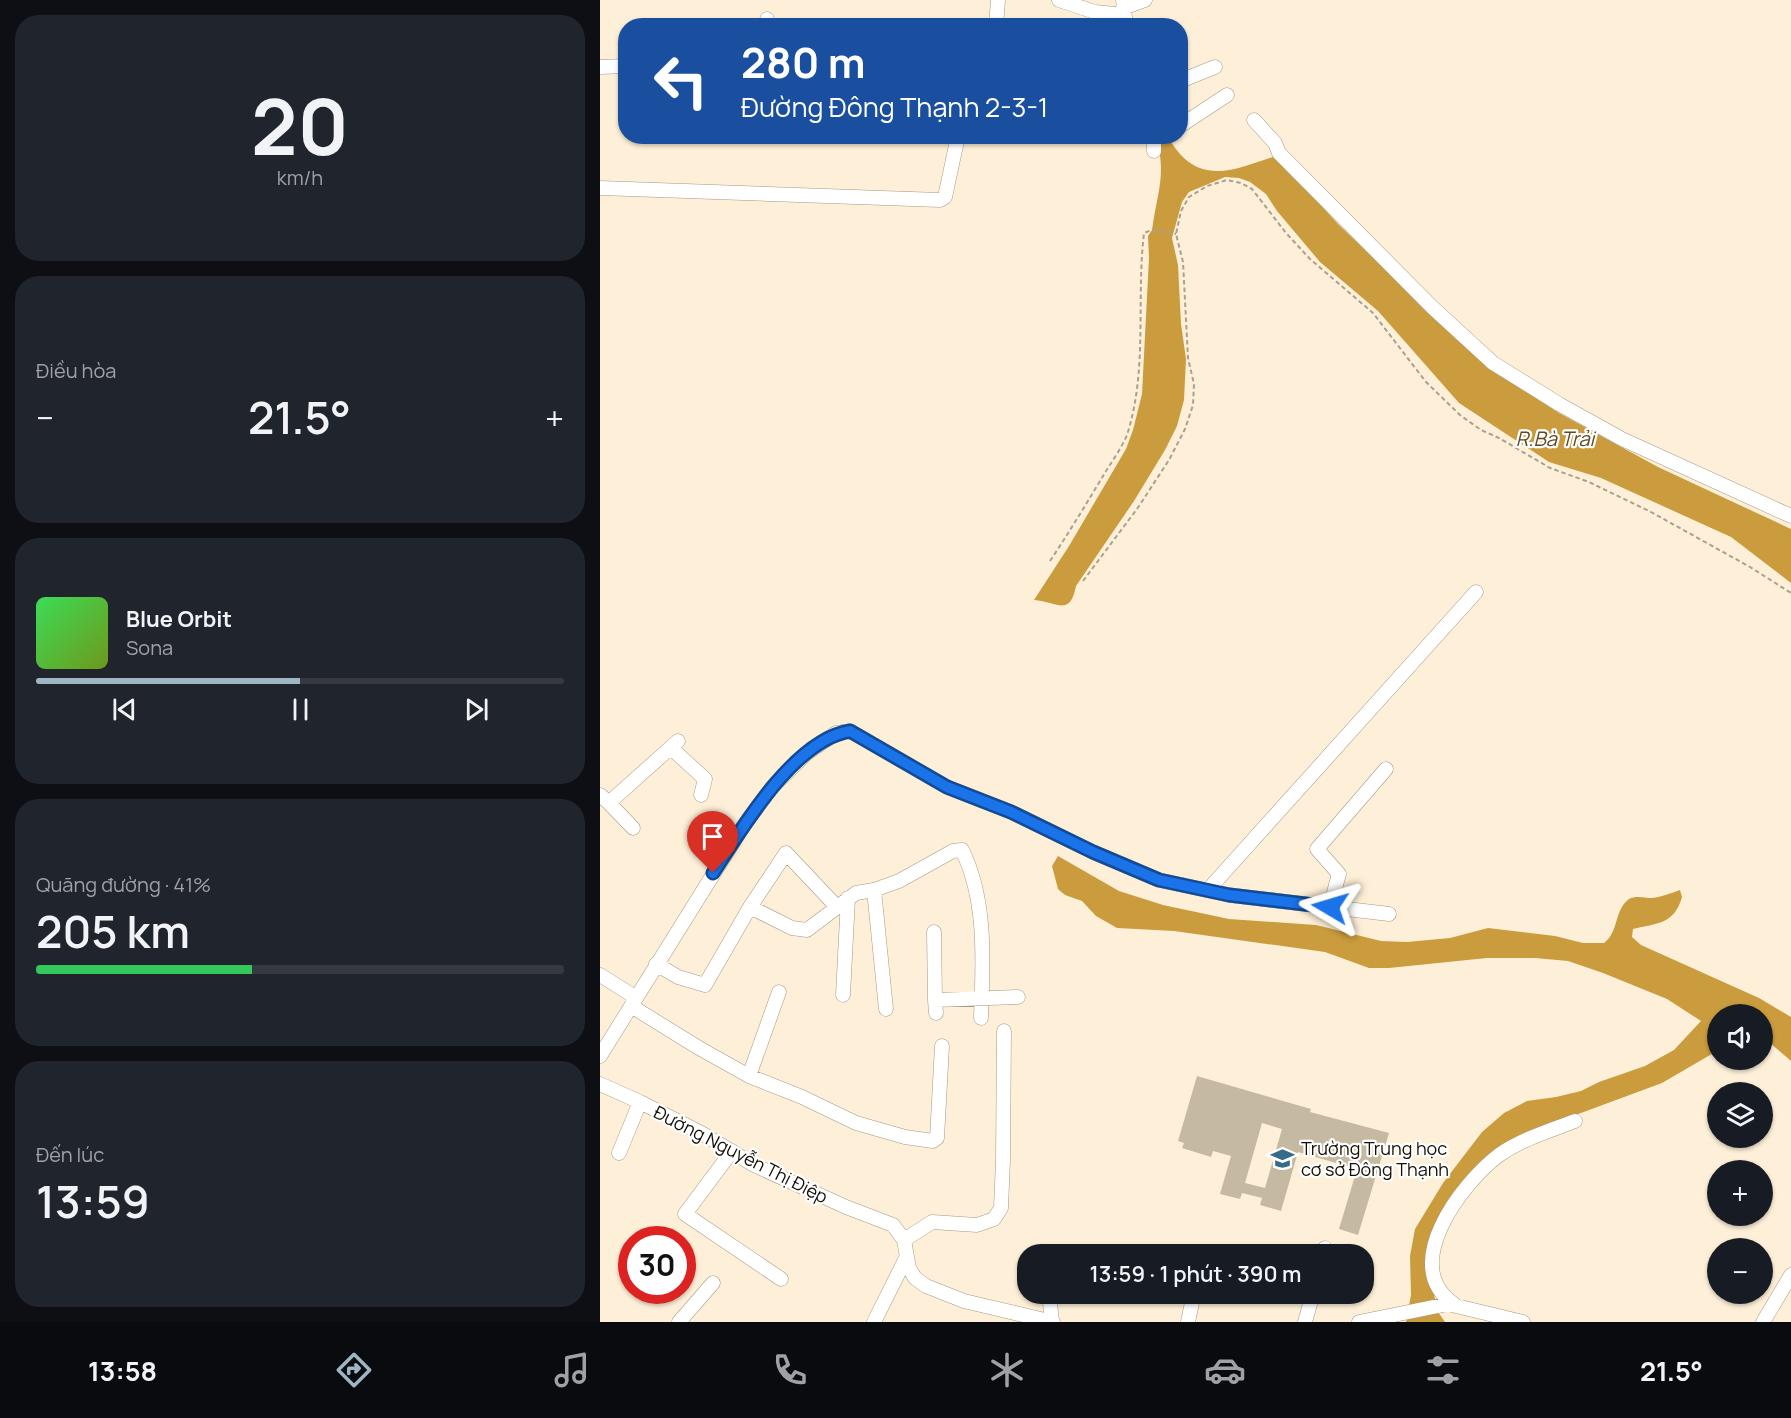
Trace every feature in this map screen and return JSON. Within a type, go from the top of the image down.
[{"type":"street","points":[[997,18],[998,0]]},
{"type":"street","points":[[1059,0],[1095,12],[1124,12],[1145,0]]},
{"type":"street","points":[[600,67],[618,66]]},
{"type":"street","points":[[1188,78],[1215,67]]},
{"type":"street","points":[[1188,121],[1227,95]]},
{"type":"street","points":[[1254,120],[1275,143],[1279,153],[1432,308],[1493,363],[1558,404],[1622,439],[1791,516]]},
{"type":"street","points":[[600,188],[940,200],[945,196],[956,144]]},
{"type":"street","points":[[1154,144],[1154,151]]},
{"type":"street","points":[[1208,890],[1476,592]]},
{"type":"street","points":[[600,1056],[744,825],[773,786],[807,753],[836,733],[850,731],[947,787],[1011,812],[1093,852],[1159,880],[1229,895],[1389,914]]},
{"type":"street","points":[[633,828],[604,799],[675,744],[705,779],[701,795]]},
{"type":"street","points":[[1330,907],[1339,874],[1317,849],[1386,770]]},
{"type":"street","points":[[750,907],[792,928],[807,930],[856,893],[874,890],[899,881],[953,851],[962,850],[973,874],[977,893],[981,934],[981,1018]]},
{"type":"street","points":[[656,963],[678,977],[705,985],[750,907],[786,853],[842,902],[843,995]]},
{"type":"street","points":[[874,890],[886,1009]]},
{"type":"street","points":[[934,932],[936,1007],[982,999],[1018,997]]},
{"type":"street","points":[[600,975],[699,1048],[749,1076],[802,1097],[856,1123],[905,1137],[933,1141],[937,1138],[942,1046]]},
{"type":"street","points":[[749,1076],[780,993]]},
{"type":"street","points":[[1004,1031],[1004,1160],[1001,1208],[994,1219],[977,1225],[933,1222],[904,1240],[906,1258],[915,1278],[926,1286],[964,1301],[1052,1322],[1050,1304]]},
{"type":"street","name":"Đường Nguyễn Thị Điệp","points":[[600,1084],[640,1102],[754,1165],[835,1202],[893,1225],[904,1240]]},
{"type":"street","points":[[619,1153],[640,1102]]},
{"type":"street","points":[[1451,1304],[1445,1298],[1433,1275],[1433,1253],[1436,1238],[1455,1201],[1466,1186],[1499,1156],[1528,1139],[1575,1121]]},
{"type":"street","points":[[732,1151],[685,1214],[781,1279]]},
{"type":"street","points":[[874,1322],[906,1258]]},
{"type":"street","points":[[1763,1322],[1791,1275]]},
{"type":"street","points":[[679,1322],[713,1282]]},
{"type":"street","points":[[1188,1322],[1192,1304]]},
{"type":"street","points":[[1305,1322],[1310,1304]]},
{"type":"street","points":[[1359,1322],[1451,1304],[1522,1322]]},
{"type":"path","points":[[1083,581],[1137,509],[1169,460],[1185,429],[1193,405],[1194,384],[1188,358],[1184,272],[1176,234],[1181,211],[1189,196],[1207,186],[1227,180],[1241,183],[1251,189],[1310,259],[1373,313],[1426,382],[1460,416],[1550,468],[1589,482],[1651,512],[1750,567],[1791,593]]},
{"type":"path","points":[[1050,561],[1126,438],[1134,407],[1140,354],[1141,259],[1144,233],[1152,230],[1176,234]]},
{"type":"water","name":"R.Bà Trải","points":[[1158,144],[1172,144],[1185,159],[1195,166],[1218,171],[1241,167],[1276,156],[1338,224],[1485,365],[1559,413],[1658,467],[1791,529],[1791,583],[1731,537],[1601,478],[1549,462],[1459,403],[1378,311],[1320,262],[1277,211],[1266,194],[1250,182],[1225,177],[1189,192],[1182,202],[1172,238],[1178,265],[1181,324],[1186,359],[1184,400],[1177,426],[1134,501],[1076,586],[1070,602],[1062,605],[1034,600],[1126,449],[1133,430],[1142,394],[1149,258],[1148,236],[1152,230],[1160,184]]},
{"type":"water","points":[[1058,856],[1119,891],[1163,905],[1229,919],[1316,925],[1381,941],[1407,942],[1450,938],[1488,928],[1555,936],[1583,943],[1604,943],[1612,933],[1621,909],[1629,899],[1652,898],[1680,890],[1682,897],[1679,906],[1669,918],[1657,924],[1633,929],[1632,937],[1641,945],[1769,1004],[1707,1004],[1707,1057],[1662,1083],[1535,1130],[1464,1181],[1442,1214],[1433,1290],[1438,1312],[1445,1322],[1406,1322],[1411,1295],[1410,1256],[1415,1229],[1443,1183],[1482,1132],[1504,1113],[1527,1101],[1581,1091],[1599,1082],[1645,1066],[1674,1050],[1701,1021],[1667,999],[1568,961],[1487,958],[1369,968],[1325,952],[1174,931],[1117,928],[1096,916],[1082,901],[1065,895],[1058,889],[1052,866]]},
{"type":"water","points":[[1773,1006],[1791,1017],[1791,1061],[1773,1046]]},
{"type":"building","points":[[1197,1076],[1311,1109],[1310,1112],[1389,1133],[1358,1235],[1339,1229],[1357,1169],[1298,1152],[1281,1211],[1260,1205],[1262,1198],[1242,1193],[1240,1199],[1220,1194],[1231,1156],[1213,1151],[1211,1157],[1182,1148],[1184,1143],[1178,1141]],"holes":[[[1262,1123],[1282,1129],[1265,1188],[1245,1183]]]},
{"type":"place","name":"Trường Trung học cơ sở Đông Thạnh","points":[[1283,1158]]},
{"type":"route","points":[[713,873],[773,786],[807,753],[836,733],[850,731],[947,787],[1011,812],[1093,852],[1159,880],[1229,895],[1330,907]]}]
